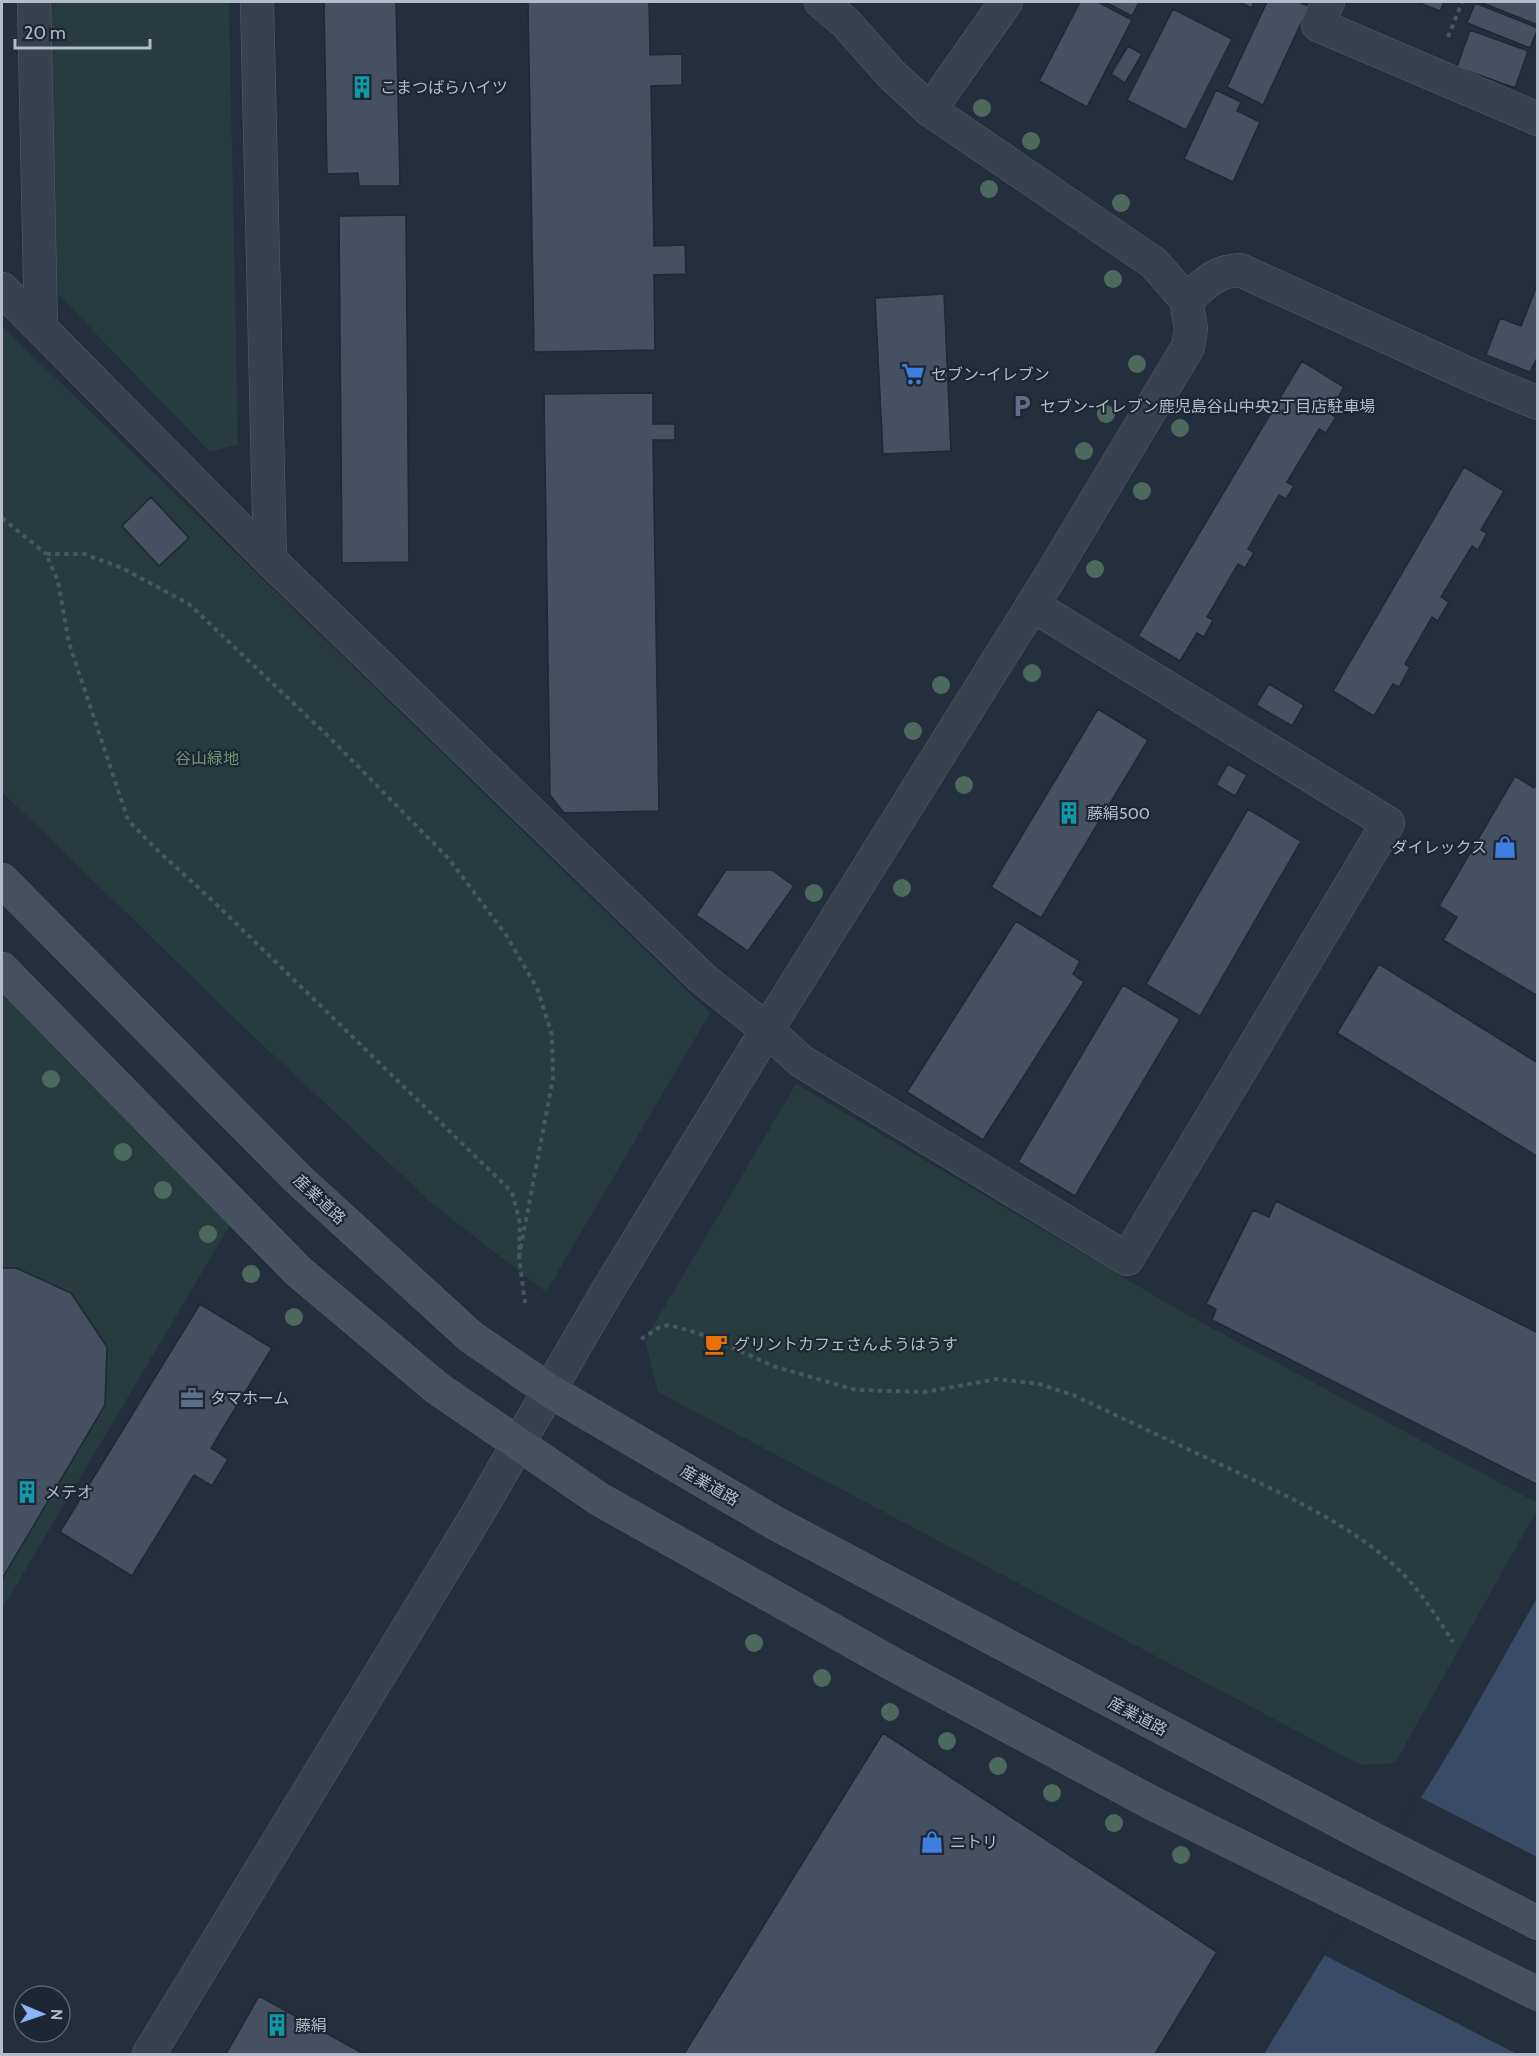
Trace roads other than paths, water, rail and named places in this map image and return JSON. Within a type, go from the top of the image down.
[{"type":"main road","name":"産業道路","points":[[2,880],[298,1179],[471,1337],[550,1391],[775,1523],[1369,1837],[1538,1923]]},
{"type":"main road","points":[[2,969],[298,1271],[437,1388],[599,1499],[891,1663],[1152,1803],[1538,1994]]},
{"type":"street","points":[[34,2],[42,329]]},
{"type":"street","points":[[257,2],[270,560]]},
{"type":"street","points":[[149,2055],[519,1444],[602,1300],[1032,605],[1188,347],[1191,330],[1186,300],[1154,263],[930,110],[891,74],[846,23],[821,2]]},
{"type":"street","points":[[930,110],[1006,2]]},
{"type":"street","points":[[1328,2],[1318,25],[1538,119]]},
{"type":"street","points":[[1186,300],[1226,271],[1240,270],[1454,368],[1538,403]]},
{"type":"street","points":[[2,289],[270,560],[702,978],[767,1030],[801,1061],[1127,1259],[1388,823],[1032,605]]},
{"type":"water","points":[[1537,1598],[1537,2054],[1264,2054],[1459,1736]]},
{"type":"place","name":"こまつばらハイツ","points":[[362,87]]},
{"type":"place","name":"セブン-イレブン","points":[[913,374]]},
{"type":"place","name":"セブン-イレブン鹿児島谷山中央2丁目店駐車場","points":[[1022,406]]},
{"type":"place","name":"藤絹500","points":[[1069,813]]},
{"type":"place","name":"ダイレックス","points":[[1505,847]]},
{"type":"place","name":"グリントカフェさんようはうす","points":[[716,1344]]},
{"type":"place","name":"タマホーム","points":[[192,1398]]},
{"type":"place","name":"メテオ","points":[[27,1492]]},
{"type":"place","name":"ニトリ","points":[[932,1842]]},
{"type":"place","name":"藤絹","points":[[277,2025]]},
{"type":"park label","name":"谷山緑地","points":[[207,758]]}]
